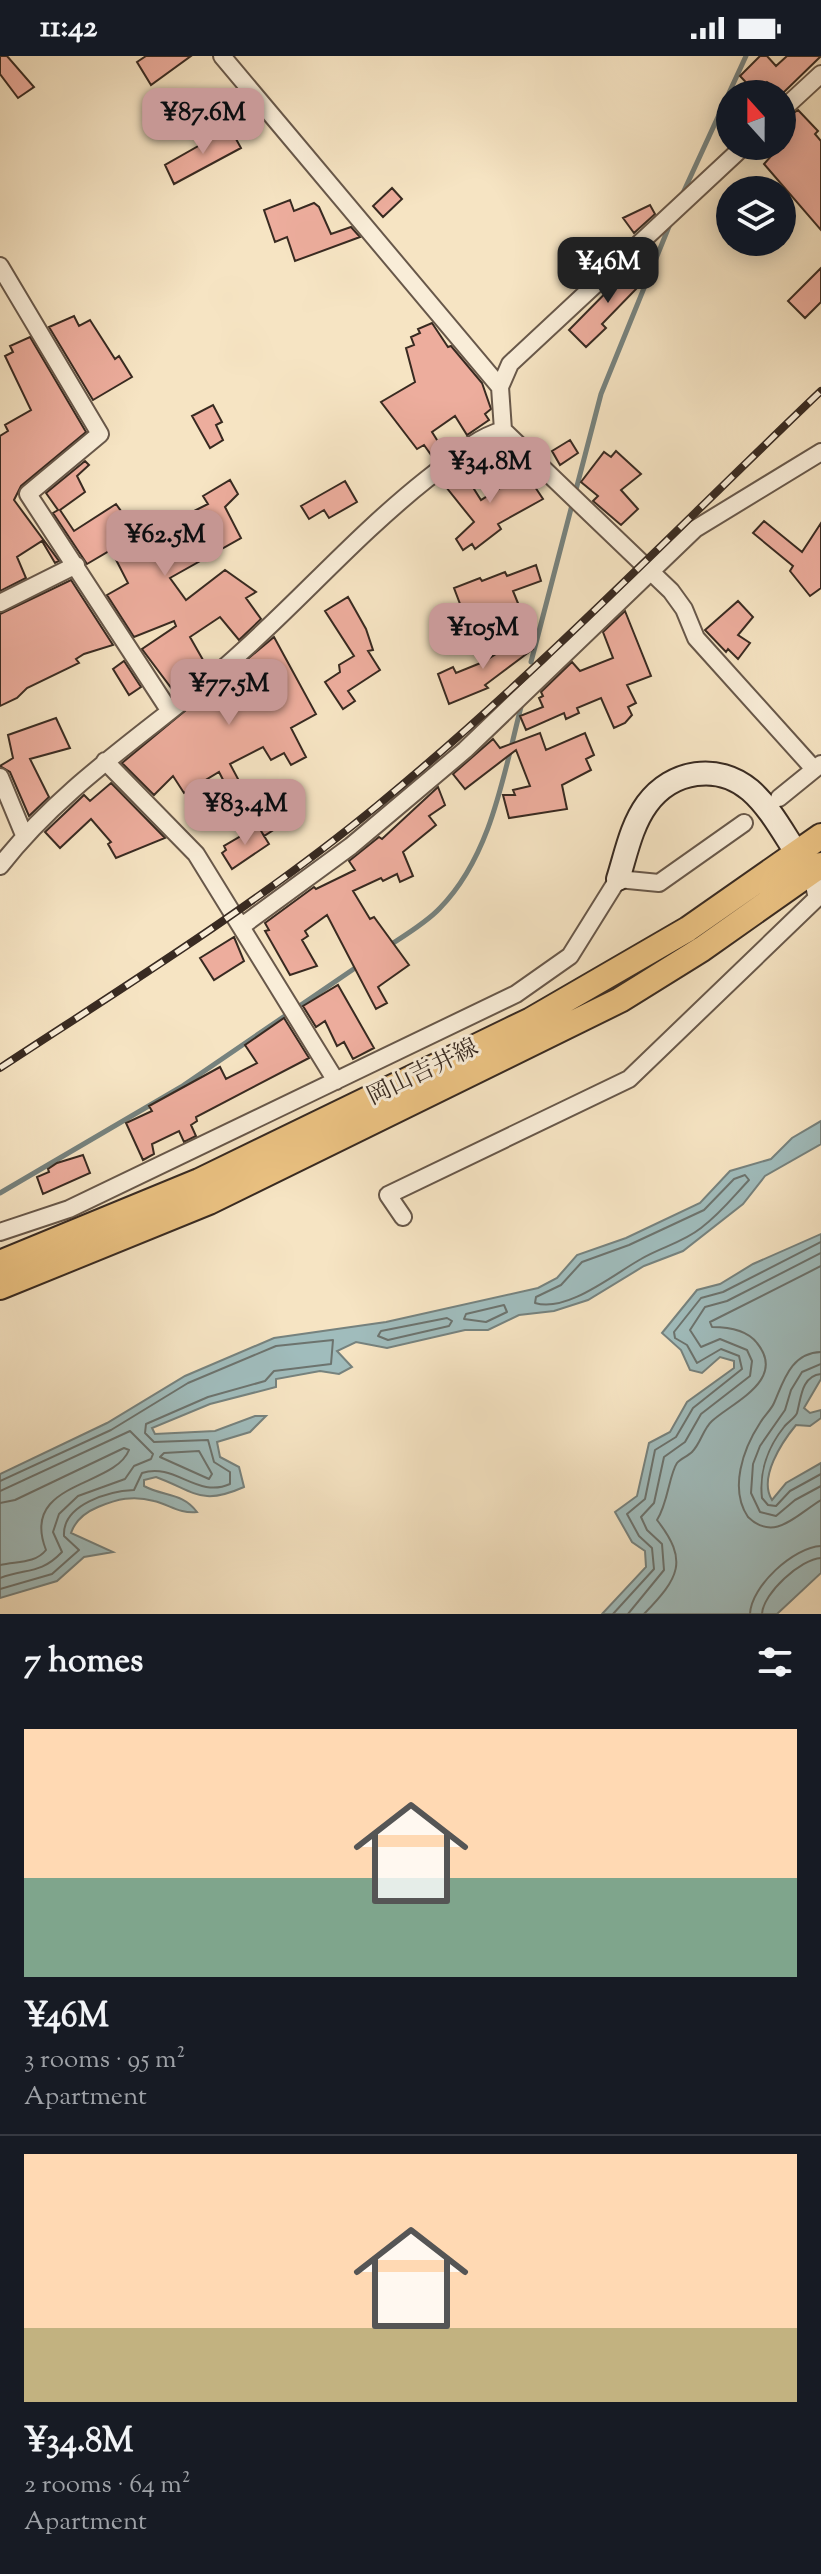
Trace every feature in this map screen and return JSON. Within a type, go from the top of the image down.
[{"type":"main road","name":"岡山吉井線","points":[[0,1287],[209,1202],[620,1000],[702,949],[810,864],[821,836]]},
{"type":"main road","name":"岡山吉井線","points":[[0,1263],[199,1181],[531,1020],[688,929],[810,864]]},
{"type":"street","points":[[222,56],[500,387]]},
{"type":"street","points":[[796,97],[821,74]]},
{"type":"street","points":[[729,160],[510,364],[500,387],[503,430],[650,572],[684,609],[696,638],[817,767],[779,798]]},
{"type":"street","points":[[0,266],[100,434],[28,494],[169,710]]},
{"type":"street","points":[[0,866],[24,835],[105,761],[228,664],[382,515],[481,436],[503,430]]},
{"type":"street","points":[[242,926],[351,846],[465,750],[695,529],[821,452]]},
{"type":"street","points":[[0,603],[76,565]]},
{"type":"street","points":[[105,761],[196,854],[336,1081]]},
{"type":"street","points":[[0,1232],[69,1209],[516,994],[570,956],[618,879],[632,835],[648,803],[666,785],[707,771],[725,775],[750,790],[810,864],[817,898],[629,1079],[388,1195],[403,1217]]},
{"type":"street","points":[[0,777],[24,835]]},
{"type":"street","points":[[618,879],[659,883],[744,823]]},
{"type":"water","points":[[821,1121],[821,1144],[765,1176],[743,1204],[683,1251],[644,1266],[588,1300],[554,1311],[519,1315],[488,1330],[465,1330],[387,1348],[356,1342],[337,1351],[352,1367],[339,1374],[320,1371],[276,1379],[276,1387],[210,1404],[152,1428],[155,1434],[215,1431],[255,1416],[266,1416],[250,1432],[217,1442],[220,1457],[239,1467],[244,1487],[218,1496],[208,1496],[190,1492],[156,1477],[144,1480],[144,1486],[179,1498],[197,1512],[139,1498],[98,1507],[82,1517],[71,1533],[113,1552],[84,1557],[57,1581],[0,1598],[0,1474],[107,1423],[185,1376],[274,1338],[386,1322],[538,1288],[557,1278],[577,1255],[626,1238],[700,1203],[730,1171],[771,1159],[792,1138]]},
{"type":"water","points":[[821,1234],[821,1379],[804,1408],[810,1413],[821,1410],[821,1418],[810,1426],[796,1425],[784,1441],[770,1471],[768,1491],[772,1500],[786,1483],[821,1463],[821,1573],[777,1614],[602,1614],[646,1567],[645,1551],[632,1542],[615,1512],[637,1496],[649,1443],[670,1432],[687,1402],[734,1368],[734,1361],[720,1357],[702,1373],[690,1370],[681,1350],[662,1333],[697,1290],[720,1284],[753,1264]]},
{"type":"building","points":[[0,56],[7,56],[34,87],[18,98],[0,74]]},
{"type":"building","points":[[146,56],[191,56],[151,85],[137,62]]},
{"type":"building","points":[[760,56],[767,56],[776,66],[787,56],[821,56],[796,80],[744,80],[740,76]]},
{"type":"building","points":[[796,111],[818,131],[815,134],[821,141],[821,230],[796,201],[796,176],[774,176],[764,164],[768,160],[796,160]]},
{"type":"building","points":[[230,128],[241,148],[174,184],[165,165]]},
{"type":"building","points":[[392,188],[402,199],[383,217],[373,206]]},
{"type":"building","points":[[290,200],[294,211],[314,203],[319,207],[331,234],[351,227],[360,237],[295,261],[287,237],[275,242],[264,210]]},
{"type":"building","points":[[650,205],[655,214],[634,233],[623,218]]},
{"type":"building","points":[[641,257],[647,263],[639,286],[602,324],[606,328],[586,347],[569,330]]},
{"type":"building","points":[[821,268],[821,302],[805,318],[788,301]]},
{"type":"building","points":[[74,316],[79,326],[90,320],[115,359],[119,356],[132,377],[93,400],[49,327]]},
{"type":"building","points":[[432,323],[448,347],[451,346],[482,383],[491,409],[485,414],[489,420],[467,435],[455,416],[432,432],[444,451],[434,459],[424,445],[417,449],[381,402],[415,382],[406,348],[414,345],[411,337],[420,333],[418,329]]},
{"type":"building","points":[[30,337],[86,432],[21,486],[14,500],[59,561],[55,563],[42,541],[17,557],[26,578],[0,591],[0,436],[8,431],[5,425],[31,410],[5,356],[13,352],[10,346]]},
{"type":"building","points":[[213,405],[222,422],[216,425],[223,440],[210,448],[192,416]]},
{"type":"building","points":[[570,440],[578,453],[560,465],[552,451]]},
{"type":"building","points":[[616,451],[641,474],[621,490],[638,509],[621,525],[593,501],[598,496],[581,482],[604,452],[611,457]]},
{"type":"building","points":[[85,461],[89,465],[77,476],[85,492],[60,510],[74,531],[116,504],[141,539],[147,537],[158,554],[200,529],[192,512],[208,504],[203,496],[230,480],[238,494],[225,507],[241,538],[170,578],[186,600],[225,570],[256,592],[246,598],[261,619],[239,640],[220,617],[190,637],[207,667],[175,693],[142,649],[176,626],[174,621],[134,637],[107,595],[128,583],[111,550],[87,564],[53,513],[58,510],[46,493]]},
{"type":"building","points":[[460,467],[481,500],[525,472],[543,499],[498,524],[501,529],[475,549],[472,544],[463,550],[456,539],[474,522],[442,482]]},
{"type":"building","points":[[345,481],[357,502],[329,518],[324,510],[309,519],[301,506]]},
{"type":"building","points":[[764,521],[802,552],[821,523],[821,588],[810,596],[790,571],[793,566],[753,533]]},
{"type":"building","points":[[536,565],[541,581],[513,591],[524,618],[473,638],[454,588],[505,572],[507,576]]},
{"type":"building","points":[[71,580],[113,645],[84,654],[76,659],[79,663],[27,688],[17,698],[0,706],[0,614]]},
{"type":"building","points":[[348,597],[366,629],[373,650],[368,651],[380,670],[348,691],[355,701],[343,709],[325,682],[340,672],[339,665],[354,656],[325,611]]},
{"type":"building","points":[[738,601],[753,617],[738,635],[750,643],[738,659],[728,649],[726,652],[705,630]]},
{"type":"building","points":[[625,611],[651,676],[627,685],[636,703],[628,707],[632,715],[614,728],[601,698],[577,708],[579,713],[566,719],[564,713],[526,730],[520,716],[543,707],[539,698],[543,696],[541,692],[572,662],[580,671],[613,658],[603,632]]},
{"type":"building","points":[[529,633],[534,635],[533,649],[485,685],[488,688],[449,704],[438,674],[453,667],[456,673],[483,662]]},
{"type":"building","points":[[274,637],[316,714],[291,728],[306,757],[291,765],[284,753],[271,760],[263,747],[230,764],[245,792],[233,799],[219,772],[184,793],[173,776],[154,795],[122,763]]},
{"type":"building","points":[[124,661],[141,687],[129,695],[113,669]]},
{"type":"building","points":[[56,718],[70,748],[30,759],[49,797],[29,816],[10,772],[0,766],[13,758],[8,735]]},
{"type":"building","points":[[540,733],[546,750],[585,733],[594,755],[586,759],[591,770],[562,785],[567,809],[509,818],[503,795],[515,795],[513,790],[530,786],[516,750],[465,789],[453,774],[493,739],[500,748]]},
{"type":"building","points":[[111,783],[165,838],[116,858],[108,844],[111,842],[91,819],[60,848],[45,832],[84,795],[90,801]]},
{"type":"building","points":[[438,787],[445,805],[429,816],[436,825],[403,852],[413,876],[400,882],[397,874],[383,881],[381,878],[353,891],[370,919],[374,917],[409,965],[378,987],[387,1003],[376,1009],[327,915],[305,931],[308,936],[302,940],[317,966],[290,975],[265,931],[269,930],[265,923],[314,887],[316,889],[355,870],[349,861],[379,837],[382,839]]},
{"type":"building","points":[[277,802],[289,820],[264,836],[253,817]]},
{"type":"building","points":[[258,826],[269,844],[232,869],[222,853],[226,850],[224,846]]},
{"type":"building","points":[[234,937],[244,961],[214,980],[200,958]]},
{"type":"building","points":[[338,985],[374,1048],[353,1059],[344,1042],[337,1046],[325,1021],[316,1027],[303,1006]]},
{"type":"building","points":[[284,1018],[309,1058],[196,1117],[197,1121],[191,1125],[196,1136],[184,1142],[179,1131],[152,1144],[154,1154],[143,1160],[126,1123],[152,1111],[149,1106],[220,1067],[226,1079],[257,1063],[245,1045]]},
{"type":"building","points":[[83,1155],[90,1173],[43,1194],[37,1177],[49,1172],[48,1169],[57,1163]]},
{"type":"waterway","points":[[683,193],[746,56]]},
{"type":"waterway","points":[[531,662],[601,394],[670,224]]},
{"type":"waterway","points":[[390,945],[435,913],[458,887],[472,863],[494,812],[522,703]]},
{"type":"waterway","points":[[0,1193],[181,1087],[358,966]]},
{"type":"railway","points":[[0,1068],[240,909],[378,805],[548,654],[821,391]]}]
